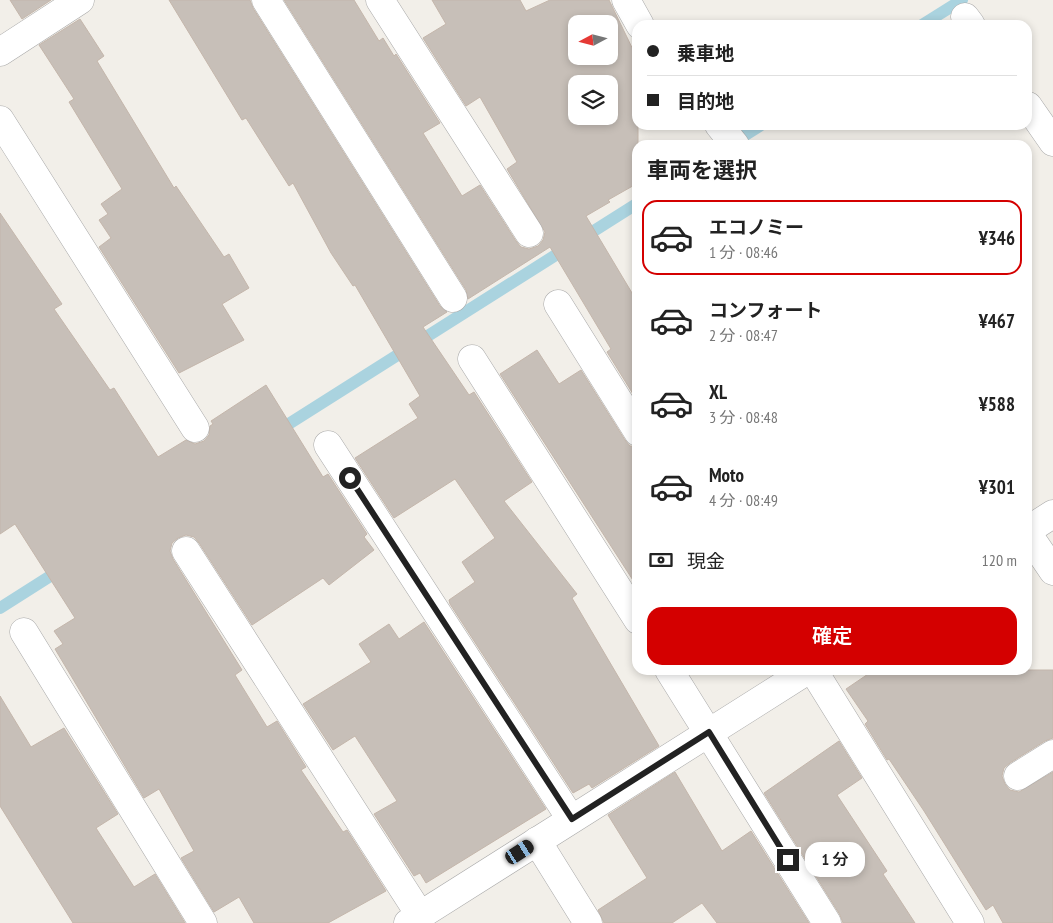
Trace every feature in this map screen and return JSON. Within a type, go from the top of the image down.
[{"type":"street","points":[[0,52],[80,0]]},
{"type":"street","points":[[266,0],[453,298]]},
{"type":"street","points":[[380,0],[529,233]]},
{"type":"street","points":[[626,0],[637,20]]},
{"type":"street","points":[[1032,112],[1053,142]]},
{"type":"street","points":[[0,120],[195,428]]},
{"type":"street","points":[[558,304],[632,422]]},
{"type":"street","points":[[472,359],[632,611]]},
{"type":"street","points":[[328,445],[572,819]]},
{"type":"street","points":[[1032,529],[1053,514]]},
{"type":"street","points":[[1032,538],[1053,571]]},
{"type":"street","points":[[186,551],[414,919],[709,732],[794,675]]},
{"type":"street","points":[[24,632],[203,923]]},
{"type":"street","points":[[672,675],[828,923]]},
{"type":"street","points":[[801,675],[970,923]]},
{"type":"street","points":[[1018,776],[1053,754]]},
{"type":"street","points":[[537,841],[588,923]]},
{"type":"building","points":[[10,0],[51,0],[22,19]]},
{"type":"building","points":[[169,0],[250,0],[253,8],[440,306],[447,312],[423,327],[469,395],[474,392],[532,482],[504,501],[577,594],[572,598],[659,746],[592,788],[589,784],[573,793],[450,604],[449,600],[475,582],[462,562],[495,538],[455,479],[394,518],[355,458],[418,418],[409,404],[420,396],[355,285],[353,286],[331,253],[293,183],[289,186],[246,118],[242,120]]},
{"type":"building","points":[[284,0],[354,0],[379,41],[383,38],[394,56],[396,54],[440,123],[423,133],[462,196],[480,185],[516,241],[521,247],[529,249],[538,246],[543,240],[545,232],[507,169],[517,162],[480,97],[466,106],[423,38],[446,24],[432,0],[520,0],[526,11],[550,0],[609,0],[616,15],[568,15],[568,65],[618,65],[618,19],[632,48],[632,130],[638,130],[638,140],[632,140],[632,186],[608,200],[610,202],[586,216],[632,293],[632,392],[607,352],[611,349],[550,247],[468,299],[466,290]]},
{"type":"building","points":[[80,19],[104,56],[97,61],[174,188],[176,186],[224,257],[229,254],[249,288],[222,304],[244,340],[179,373],[99,247],[111,238],[99,220],[108,214],[101,204],[122,189],[69,102],[74,99],[39,45]]},
{"type":"building","points":[[0,213],[62,304],[54,309],[110,390],[114,388],[158,457],[186,440],[195,444],[204,441],[209,435],[210,426],[213,424],[211,421],[266,385],[323,477],[328,474],[367,534],[364,537],[374,550],[329,585],[323,578],[252,625],[194,537],[186,535],[178,538],[172,543],[170,551],[173,559],[242,670],[235,675],[267,727],[277,721],[306,767],[301,770],[343,832],[347,830],[386,891],[328,923],[254,923],[239,897],[214,912],[181,858],[194,851],[159,789],[144,798],[55,649],[63,644],[54,631],[75,618],[15,524],[0,534]]},
{"type":"building","points":[[537,350],[559,384],[581,370],[625,440],[632,446],[632,579],[500,374]]},
{"type":"building","points":[[424,622],[546,809],[426,883],[420,873],[414,876],[374,814],[397,801],[355,736],[333,750],[303,704],[371,662],[359,644],[389,624],[399,639]]},
{"type":"building","points":[[1032,670],[1053,670],[1053,738],[1010,763],[1004,768],[1002,776],[1010,790],[1019,792],[1053,772],[1053,923],[1003,923],[993,905],[986,910],[924,811],[889,759],[887,760],[865,724],[868,721],[846,689],[867,675],[1032,675]]},
{"type":"building","points":[[0,696],[31,747],[64,728],[118,814],[96,828],[134,887],[155,874],[185,923],[73,923],[0,806]]},
{"type":"building","points":[[839,741],[862,778],[837,795],[887,871],[883,874],[915,923],[843,923],[840,915],[764,793]]},
{"type":"building","points":[[675,772],[722,851],[751,831],[809,923],[717,923],[702,903],[672,923],[604,923],[598,910],[647,878],[608,815]]},
{"type":"waterway","points":[[930,20],[962,0]]},
{"type":"waterway","points":[[737,140],[753,130]]},
{"type":"waterway","points":[[276,432],[632,207]]},
{"type":"waterway","points":[[0,608],[63,568]]},
{"type":"route","points":[[350,478],[572,819],[709,732],[788,860]]}]
